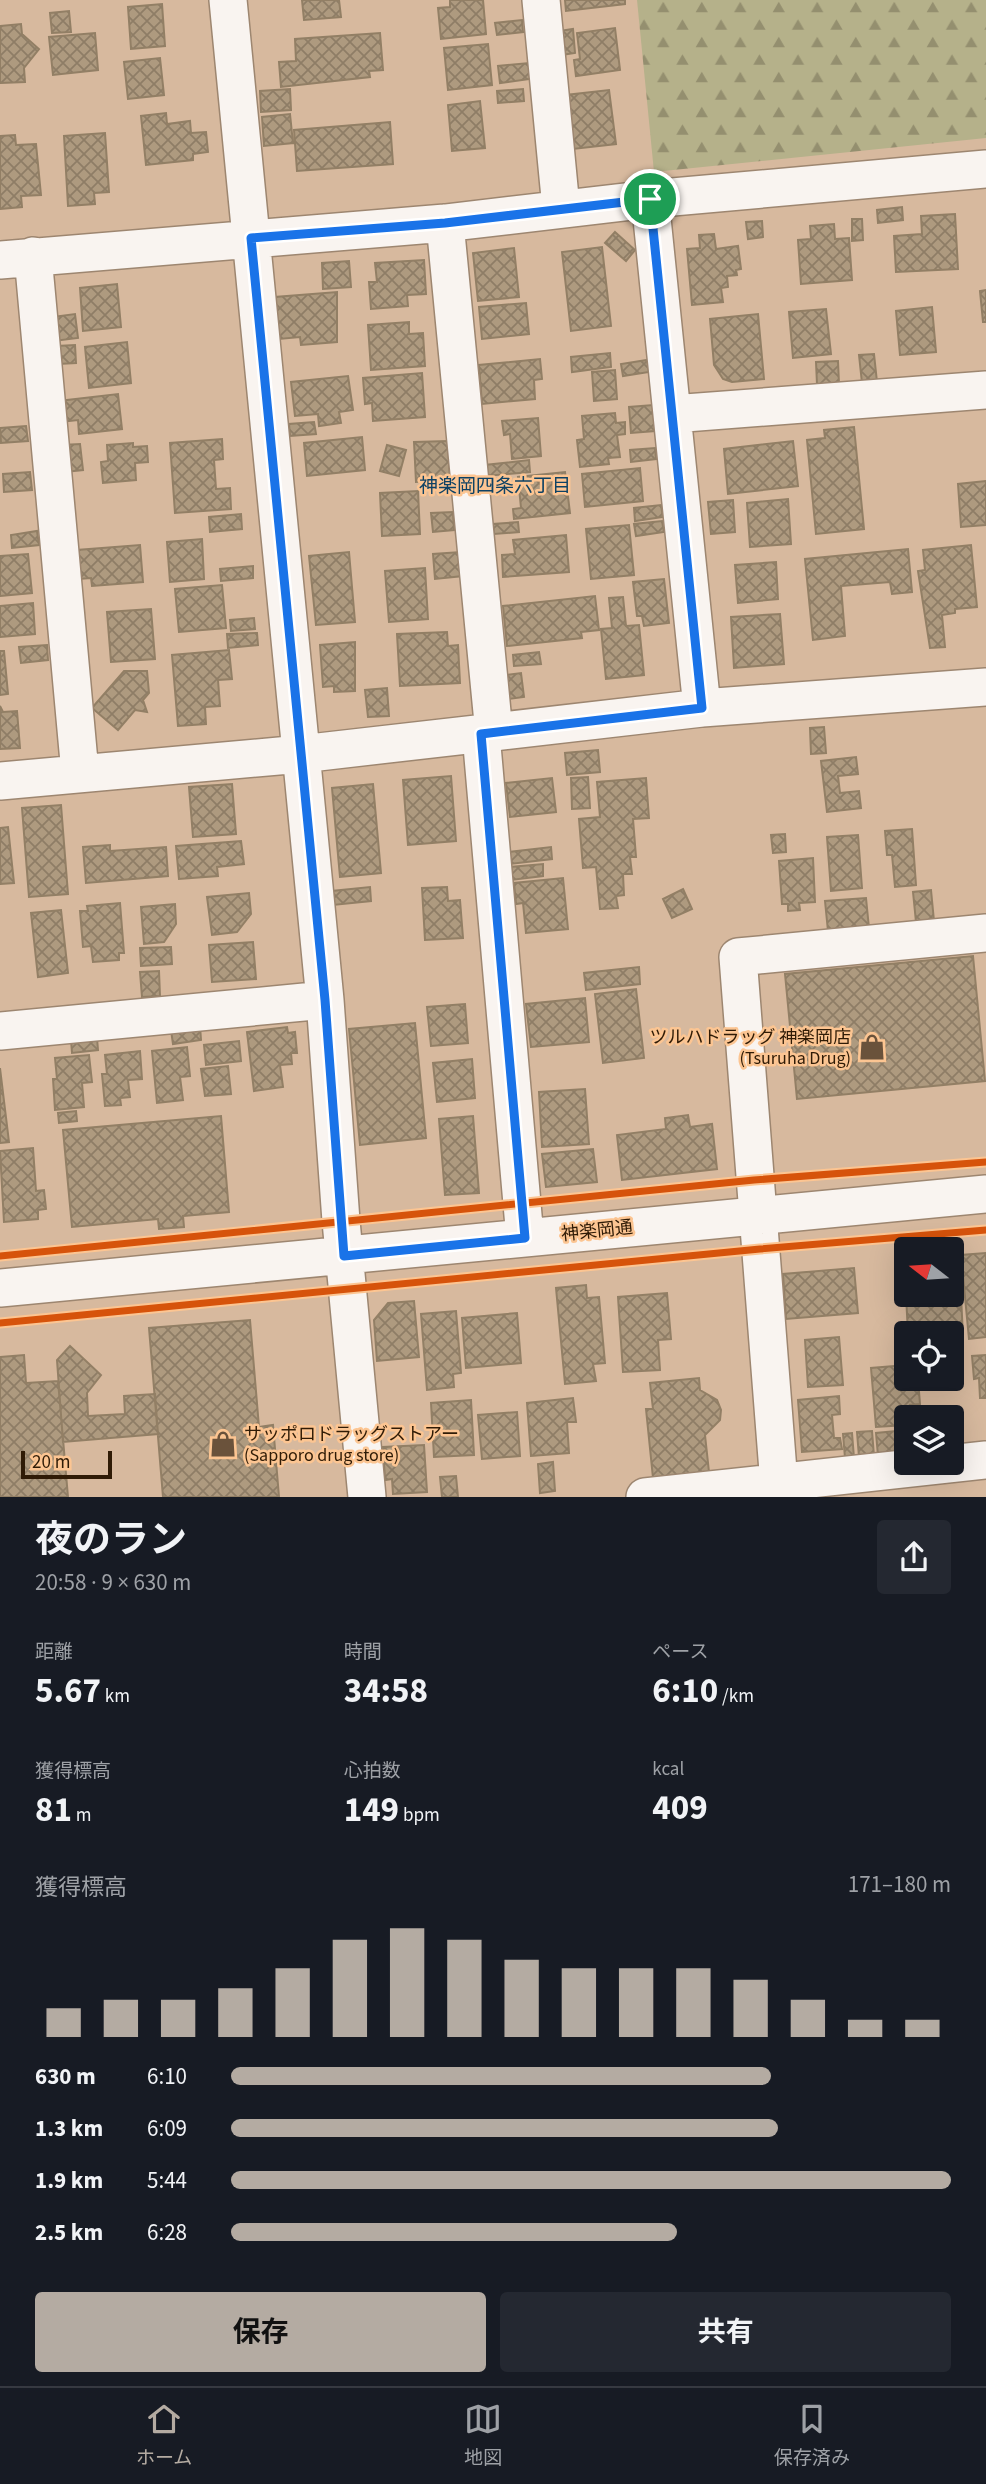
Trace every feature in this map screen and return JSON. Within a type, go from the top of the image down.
[{"type":"street","points":[[228,0],[325,1000],[344,1256],[367,1497]]},
{"type":"street","points":[[541,0],[561,208]]},
{"type":"street","points":[[80,773],[16,258],[445,223],[650,199],[986,169]]},
{"type":"street","points":[[650,199],[702,708]]},
{"type":"street","points":[[445,223],[488,734],[525,1238]]},
{"type":"street","points":[[672,414],[986,390]]},
{"type":"street","points":[[0,781],[301,754],[702,708],[986,687]]},
{"type":"street","points":[[779,1490],[738,957],[986,933]]},
{"type":"street","points":[[0,1031],[325,1000]]},
{"type":"street","name":"神楽岡通","points":[[0,1288],[986,1194]]},
{"type":"street","points":[[645,1497],[779,1490],[986,1460]]},
{"type":"green space","points":[[637,0],[986,0],[986,138],[654,172]]},
{"type":"building","points":[[302,0],[339,0],[341,17],[304,20]]},
{"type":"building","points":[[450,0],[483,0],[486,34],[441,39],[438,8],[450,7]]},
{"type":"building","points":[[565,0],[625,0],[625,4],[566,11]]},
{"type":"building","points":[[162,4],[165,46],[131,49],[128,7]]},
{"type":"building","points":[[69,11],[71,32],[52,33],[50,13]]},
{"type":"building","points":[[522,20],[523,32],[497,35],[495,23]]},
{"type":"building","points":[[21,24],[22,34],[39,49],[24,68],[25,82],[0,83],[0,26]]},
{"type":"building","points":[[615,28],[620,70],[576,76],[574,60],[580,59],[577,33]]},
{"type":"building","points":[[573,29],[575,53],[561,55],[559,31]]},
{"type":"building","points":[[95,33],[98,70],[53,75],[49,37]]},
{"type":"building","points":[[380,33],[383,70],[369,71],[370,77],[281,87],[279,62],[296,61],[295,39]]},
{"type":"building","points":[[488,44],[492,85],[448,90],[444,48]]},
{"type":"building","points":[[160,58],[164,95],[128,99],[124,62]]},
{"type":"building","points":[[529,63],[530,79],[500,83],[498,66]]},
{"type":"building","points":[[290,89],[291,110],[261,112],[260,91]]},
{"type":"building","points":[[523,89],[524,101],[498,103],[497,91]]},
{"type":"building","points":[[609,90],[616,144],[573,149],[566,95]]},
{"type":"building","points":[[480,101],[485,148],[452,151],[448,105]]},
{"type":"building","points":[[166,113],[167,124],[190,121],[191,133],[206,132],[208,152],[193,154],[193,160],[146,165],[141,116]]},
{"type":"building","points":[[290,114],[293,143],[264,146],[262,117]]},
{"type":"building","points":[[390,122],[393,164],[297,171],[294,130]]},
{"type":"building","points":[[105,133],[109,192],[94,193],[95,204],[68,206],[64,136]]},
{"type":"building","points":[[15,135],[16,145],[36,144],[41,195],[21,196],[22,207],[0,209],[0,136]]},
{"type":"building","points":[[902,207],[903,220],[878,223],[877,210]]},
{"type":"building","points":[[955,214],[958,269],[896,272],[894,236],[922,234],[921,216]]},
{"type":"building","points":[[852,219],[862,219],[863,240],[852,241]]},
{"type":"building","points":[[762,221],[763,237],[748,239],[746,222]]},
{"type":"building","points":[[834,224],[835,239],[849,238],[852,280],[801,284],[798,240],[811,239],[810,226]]},
{"type":"building","points":[[615,232],[635,250],[626,261],[605,243]]},
{"type":"building","points":[[714,234],[716,249],[738,246],[741,269],[736,270],[737,275],[727,276],[728,287],[721,288],[723,302],[692,305],[687,249],[700,248],[699,235]]},
{"type":"building","points":[[602,247],[611,326],[571,331],[562,252]]},
{"type":"building","points":[[514,248],[519,297],[478,301],[473,253]]},
{"type":"building","points":[[424,260],[426,294],[407,295],[408,306],[371,309],[369,282],[377,282],[375,263]]},
{"type":"building","points":[[349,261],[351,287],[323,289],[322,263]]},
{"type":"building","points":[[117,284],[121,327],[83,331],[80,288]]},
{"type":"building","points":[[986,290],[986,322],[983,322],[980,291]]},
{"type":"building","points":[[337,292],[337,342],[301,345],[300,337],[279,339],[275,297]]},
{"type":"building","points":[[526,303],[529,334],[482,339],[479,307]]},
{"type":"building","points":[[932,307],[936,352],[900,355],[896,311]]},
{"type":"building","points":[[826,309],[831,354],[793,358],[789,312]]},
{"type":"building","points":[[75,314],[78,338],[54,341],[52,317]]},
{"type":"building","points":[[758,314],[764,379],[732,382],[723,379],[714,365],[710,319]]},
{"type":"building","points":[[409,322],[409,334],[423,333],[425,366],[371,370],[368,325]]},
{"type":"building","points":[[127,342],[131,383],[89,388],[85,347]]},
{"type":"building","points":[[75,345],[76,363],[58,364],[57,346]]},
{"type":"building","points":[[610,353],[611,367],[572,372],[571,357]]},
{"type":"building","points":[[874,354],[877,382],[862,383],[859,355]]},
{"type":"building","points":[[540,359],[542,379],[534,380],[535,399],[482,404],[479,365]]},
{"type":"building","points":[[647,360],[649,372],[623,376],[621,364]]},
{"type":"building","points":[[838,361],[839,384],[817,384],[816,362]]},
{"type":"building","points":[[615,370],[617,399],[594,401],[592,372]]},
{"type":"building","points":[[422,373],[425,417],[373,421],[372,403],[365,404],[363,378]]},
{"type":"building","points":[[348,376],[353,410],[339,412],[341,423],[319,426],[318,414],[295,416],[291,382]]},
{"type":"building","points":[[118,394],[122,429],[79,434],[78,420],[61,422],[59,401]]},
{"type":"building","points":[[653,405],[655,431],[631,433],[629,407]]},
{"type":"building","points":[[615,413],[616,423],[625,422],[625,434],[617,435],[620,457],[608,458],[609,464],[580,467],[577,440],[584,439],[582,416]]},
{"type":"building","points":[[538,418],[541,456],[512,459],[510,434],[504,435],[502,421]]},
{"type":"building","points":[[314,422],[316,434],[290,436],[289,424]]},
{"type":"building","points":[[26,426],[28,441],[1,443],[0,428]]},
{"type":"building","points":[[854,427],[864,529],[816,534],[807,440],[825,438],[824,430]]},
{"type":"building","points":[[362,437],[365,470],[307,476],[304,443]]},
{"type":"building","points":[[222,439],[223,459],[214,460],[216,489],[230,488],[231,509],[175,513],[170,443]]},
{"type":"building","points":[[448,441],[450,480],[416,482],[414,442]]},
{"type":"building","points":[[793,441],[798,486],[728,494],[724,449]]},
{"type":"building","points":[[133,443],[133,447],[147,446],[148,462],[135,463],[136,480],[103,483],[101,462],[108,461],[107,445]]},
{"type":"building","points":[[80,444],[83,470],[65,472],[62,445]]},
{"type":"building","points":[[387,445],[406,450],[399,476],[380,471]]},
{"type":"building","points":[[655,448],[656,459],[631,462],[630,450]]},
{"type":"building","points":[[529,460],[530,472],[486,476],[485,465]]},
{"type":"building","points":[[640,468],[643,501],[585,507],[582,474]]},
{"type":"building","points":[[30,472],[32,490],[4,492],[3,474]]},
{"type":"building","points":[[565,472],[570,513],[514,519],[513,509],[521,508],[518,477]]},
{"type":"building","points":[[986,481],[986,525],[961,527],[958,484]]},
{"type":"building","points":[[418,491],[420,534],[382,536],[380,493]]},
{"type":"building","points":[[788,499],[791,544],[750,547],[747,503]]},
{"type":"building","points":[[733,500],[735,532],[711,534],[708,502]]},
{"type":"building","points":[[661,505],[663,517],[635,521],[634,508]]},
{"type":"building","points":[[453,512],[454,530],[433,532],[431,513]]},
{"type":"building","points":[[241,514],[242,529],[210,532],[209,517]]},
{"type":"building","points":[[662,521],[664,532],[636,536],[634,524]]},
{"type":"building","points":[[518,522],[519,532],[494,534],[493,524]]},
{"type":"building","points":[[629,525],[634,575],[591,579],[586,529]]},
{"type":"building","points":[[37,531],[39,545],[12,548],[11,535]]},
{"type":"building","points":[[566,535],[569,572],[503,577],[502,555],[515,554],[513,540]]},
{"type":"building","points":[[202,539],[204,579],[170,582],[167,542]]},
{"type":"building","points":[[140,545],[143,582],[92,586],[91,578],[79,579],[77,550]]},
{"type":"building","points":[[971,545],[977,607],[955,609],[955,613],[942,615],[945,647],[930,648],[918,571],[925,570],[923,550]]},
{"type":"building","points":[[908,549],[912,592],[892,594],[890,582],[841,586],[845,636],[813,640],[805,559]]},
{"type":"building","points":[[349,552],[355,622],[316,625],[309,556]]},
{"type":"building","points":[[461,552],[463,576],[435,579],[433,554]]},
{"type":"building","points":[[28,554],[32,593],[0,596],[0,556]]},
{"type":"building","points":[[776,562],[778,599],[738,603],[735,565]]},
{"type":"building","points":[[253,566],[253,578],[221,581],[220,569]]},
{"type":"building","points":[[425,568],[428,619],[389,622],[385,571]]},
{"type":"building","points":[[664,579],[669,623],[644,626],[642,616],[637,616],[633,582]]},
{"type":"building","points":[[222,585],[226,628],[179,632],[175,589]]},
{"type":"building","points":[[595,596],[599,630],[581,632],[582,638],[507,646],[503,606]]},
{"type":"building","points":[[623,597],[626,626],[639,625],[644,675],[606,679],[601,629],[612,628],[609,598]]},
{"type":"building","points":[[33,603],[35,634],[0,637],[0,606]]},
{"type":"building","points":[[151,609],[155,659],[111,662],[107,612]]},
{"type":"building","points":[[780,614],[784,664],[734,668],[731,617]]},
{"type":"building","points":[[254,618],[255,629],[231,631],[230,620]]},
{"type":"building","points":[[447,632],[448,646],[458,645],[460,683],[400,686],[397,634]]},
{"type":"building","points":[[257,633],[258,645],[228,648],[227,634]]},
{"type":"building","points":[[355,642],[355,691],[334,692],[334,686],[323,687],[320,645]]},
{"type":"building","points":[[47,645],[48,660],[21,663],[19,647]]},
{"type":"building","points":[[229,650],[232,679],[218,680],[220,706],[205,707],[206,724],[178,726],[172,655]]},
{"type":"building","points":[[0,651],[4,651],[8,694],[0,695]]},
{"type":"building","points":[[539,652],[541,664],[514,666],[513,655]]},
{"type":"building","points":[[124,671],[147,671],[149,693],[143,700],[147,712],[135,710],[118,730],[92,708]]},
{"type":"building","points":[[521,673],[524,697],[509,699],[506,675]]},
{"type":"building","points":[[387,688],[389,716],[368,717],[365,690]]},
{"type":"building","points":[[0,706],[3,712],[17,711],[20,748],[0,749]]},
{"type":"building","points":[[824,727],[826,753],[811,754],[810,728]]},
{"type":"building","points":[[598,750],[600,772],[567,775],[565,753]]},
{"type":"building","points":[[856,757],[858,774],[838,776],[840,793],[859,791],[861,808],[827,812],[821,761]]},
{"type":"building","points":[[451,776],[456,841],[408,845],[403,780]]},
{"type":"building","points":[[588,777],[590,808],[572,809],[571,778]]},
{"type":"building","points":[[552,778],[556,812],[510,817],[506,783]]},
{"type":"building","points":[[646,778],[649,818],[633,819],[636,857],[630,857],[632,874],[623,874],[624,895],[616,896],[618,908],[600,909],[596,867],[583,868],[579,819],[600,817],[597,782]]},
{"type":"building","points":[[232,784],[236,834],[193,837],[189,787]]},
{"type":"building","points":[[373,784],[381,873],[340,877],[332,788]]},
{"type":"building","points":[[61,805],[68,894],[29,897],[22,808]]},
{"type":"building","points":[[8,827],[14,883],[0,884],[0,828]]},
{"type":"building","points":[[912,829],[916,885],[895,887],[892,855],[887,855],[885,831]]},
{"type":"building","points":[[785,834],[786,852],[773,853],[771,835]]},
{"type":"building","points":[[858,835],[862,888],[831,891],[827,837]]},
{"type":"building","points":[[241,841],[244,864],[217,867],[218,876],[179,879],[176,846]]},
{"type":"building","points":[[110,845],[110,851],[166,847],[168,876],[86,883],[83,847]]},
{"type":"building","points":[[551,847],[552,859],[510,864],[509,852]]},
{"type":"building","points":[[813,858],[815,902],[799,903],[800,910],[788,911],[788,904],[782,904],[779,861]]},
{"type":"building","points":[[543,864],[543,876],[511,880],[510,867]]},
{"type":"building","points":[[563,878],[568,929],[526,933],[523,903],[516,904],[514,883]]},
{"type":"building","points":[[370,887],[371,901],[333,905],[332,891]]},
{"type":"building","points":[[447,887],[448,901],[460,900],[463,938],[425,940],[422,888]]},
{"type":"building","points":[[683,889],[692,909],[672,918],[663,899]]},
{"type":"building","points":[[931,890],[934,921],[916,922],[913,892]]},
{"type":"building","points":[[249,893],[251,914],[237,932],[212,935],[207,897]]},
{"type":"building","points":[[866,898],[869,928],[828,931],[825,901]]},
{"type":"building","points":[[120,903],[124,953],[119,953],[119,960],[93,962],[91,946],[83,947],[80,911],[88,911],[87,906]]},
{"type":"building","points":[[175,904],[176,924],[164,942],[144,944],[141,907]]},
{"type":"building","points":[[61,910],[68,973],[38,977],[31,913]]},
{"type":"building","points":[[253,942],[256,979],[212,982],[209,945]]},
{"type":"building","points":[[171,947],[172,964],[141,966],[140,948]]},
{"type":"building","points":[[973,956],[985,1081],[797,1099],[785,974]]},
{"type":"building","points":[[639,967],[640,984],[586,990],[584,973]]},
{"type":"building","points":[[159,971],[160,996],[142,997],[140,972]]},
{"type":"building","points":[[636,989],[644,1058],[603,1063],[595,994]]},
{"type":"building","points":[[585,998],[589,1042],[531,1047],[526,1004]]},
{"type":"building","points":[[465,1004],[468,1043],[431,1046],[427,1007]]},
{"type":"building","points":[[415,1023],[426,1138],[360,1145],[349,1029]]},
{"type":"building","points":[[200,1026],[201,1040],[173,1044],[171,1030]]},
{"type":"building","points":[[287,1027],[288,1033],[295,1032],[297,1053],[291,1053],[292,1064],[280,1065],[283,1087],[254,1091],[247,1032]]},
{"type":"building","points":[[97,1038],[98,1050],[72,1053],[71,1040]]},
{"type":"building","points":[[239,1041],[241,1061],[206,1065],[204,1045]]},
{"type":"building","points":[[187,1047],[190,1076],[180,1077],[183,1100],[157,1103],[152,1051]]},
{"type":"building","points":[[140,1051],[142,1079],[128,1080],[130,1097],[120,1098],[121,1105],[105,1106],[102,1074],[107,1074],[105,1055]]},
{"type":"building","points":[[89,1055],[92,1082],[82,1083],[84,1107],[55,1110],[55,1058]]},
{"type":"building","points":[[472,1059],[475,1098],[437,1102],[433,1063]]},
{"type":"building","points":[[228,1066],[231,1094],[205,1096],[201,1069]]},
{"type":"building","points":[[0,1068],[9,1142],[0,1143]]},
{"type":"building","points":[[585,1089],[589,1144],[542,1147],[539,1092]]},
{"type":"building","points":[[76,1111],[77,1121],[59,1123],[58,1113]]},
{"type":"building","points":[[688,1115],[690,1127],[712,1124],[717,1169],[622,1180],[617,1135],[666,1129],[665,1118]]},
{"type":"building","points":[[221,1116],[229,1212],[183,1216],[184,1227],[159,1229],[158,1219],[72,1227],[63,1130]]},
{"type":"building","points":[[473,1116],[479,1193],[445,1195],[439,1119]]},
{"type":"building","points":[[33,1148],[36,1191],[44,1190],[46,1209],[38,1210],[38,1219],[4,1222],[0,1151]]},
{"type":"building","points":[[593,1149],[597,1182],[546,1187],[542,1154]]},
{"type":"building","points":[[986,1253],[986,1337],[969,1339],[964,1255]]},
{"type":"building","points":[[854,1268],[858,1313],[786,1319],[783,1274]]},
{"type":"building","points":[[586,1285],[587,1298],[599,1297],[605,1363],[593,1364],[596,1381],[565,1384],[556,1288]]},
{"type":"building","points":[[667,1293],[671,1339],[658,1340],[660,1370],[623,1372],[618,1297]]},
{"type":"building","points":[[414,1301],[419,1357],[377,1361],[374,1320],[388,1303]]},
{"type":"building","points":[[907,1307],[962,1307],[962,1321],[907,1321]]},
{"type":"building","points":[[456,1311],[461,1373],[453,1374],[454,1387],[427,1390],[421,1314]]},
{"type":"building","points":[[517,1313],[521,1363],[466,1368],[462,1318]]},
{"type":"building","points":[[250,1320],[259,1427],[273,1425],[279,1497],[163,1497],[149,1328]]},
{"type":"building","points":[[839,1337],[843,1385],[808,1387],[805,1340]]},
{"type":"building","points":[[70,1346],[101,1375],[87,1393],[88,1416],[125,1414],[124,1396],[155,1394],[158,1434],[63,1442],[57,1360]]},
{"type":"building","points":[[24,1355],[26,1383],[58,1381],[68,1497],[0,1497],[0,1357]]},
{"type":"building","points":[[986,1355],[986,1398],[980,1398],[979,1378],[974,1379],[972,1356]]},
{"type":"building","points":[[894,1366],[894,1391],[919,1391],[920,1404],[894,1405],[894,1426],[876,1427],[871,1368]]},
{"type":"building","points":[[699,1378],[700,1390],[717,1400],[721,1410],[720,1420],[705,1435],[709,1472],[653,1478],[646,1409],[653,1409],[650,1383]]},
{"type":"building","points":[[839,1396],[840,1414],[832,1415],[834,1438],[840,1438],[842,1449],[802,1452],[798,1400]]},
{"type":"building","points":[[573,1398],[576,1422],[567,1422],[569,1453],[531,1456],[527,1403]]},
{"type":"building","points":[[471,1400],[474,1455],[434,1457],[431,1403]]},
{"type":"building","points":[[517,1412],[520,1456],[482,1459],[478,1415]]},
{"type":"building","points":[[872,1431],[874,1456],[859,1457],[857,1432]]},
{"type":"building","points":[[894,1431],[894,1454],[878,1456],[876,1433]]},
{"type":"building","points":[[852,1433],[854,1458],[845,1458],[843,1434]]},
{"type":"building","points":[[424,1445],[427,1492],[393,1494],[392,1479],[385,1480],[383,1447]]},
{"type":"building","points":[[553,1462],[555,1491],[540,1493],[538,1464]]},
{"type":"building","points":[[456,1476],[458,1497],[442,1497],[440,1477]]},
{"type":"cycle path","points":[[0,1256],[754,1180],[986,1162]]},
{"type":"cycle path","points":[[0,1323],[760,1249],[986,1230]]},
{"type":"place","name":"ツルハドラッグ 神楽岡店 (Tsuruha Drug)","points":[[872,1047]]},
{"type":"place","name":"サッポロドラッグストアー (Sapporo drug store)","points":[[223,1444]]},
{"type":"district","name":"神楽岡四条六丁目","points":[[495,486]]},
{"type":"route","points":[[650,199],[702,708],[481,734],[525,1238],[344,1256],[325,1000],[251,238],[445,223],[650,199]]}]
